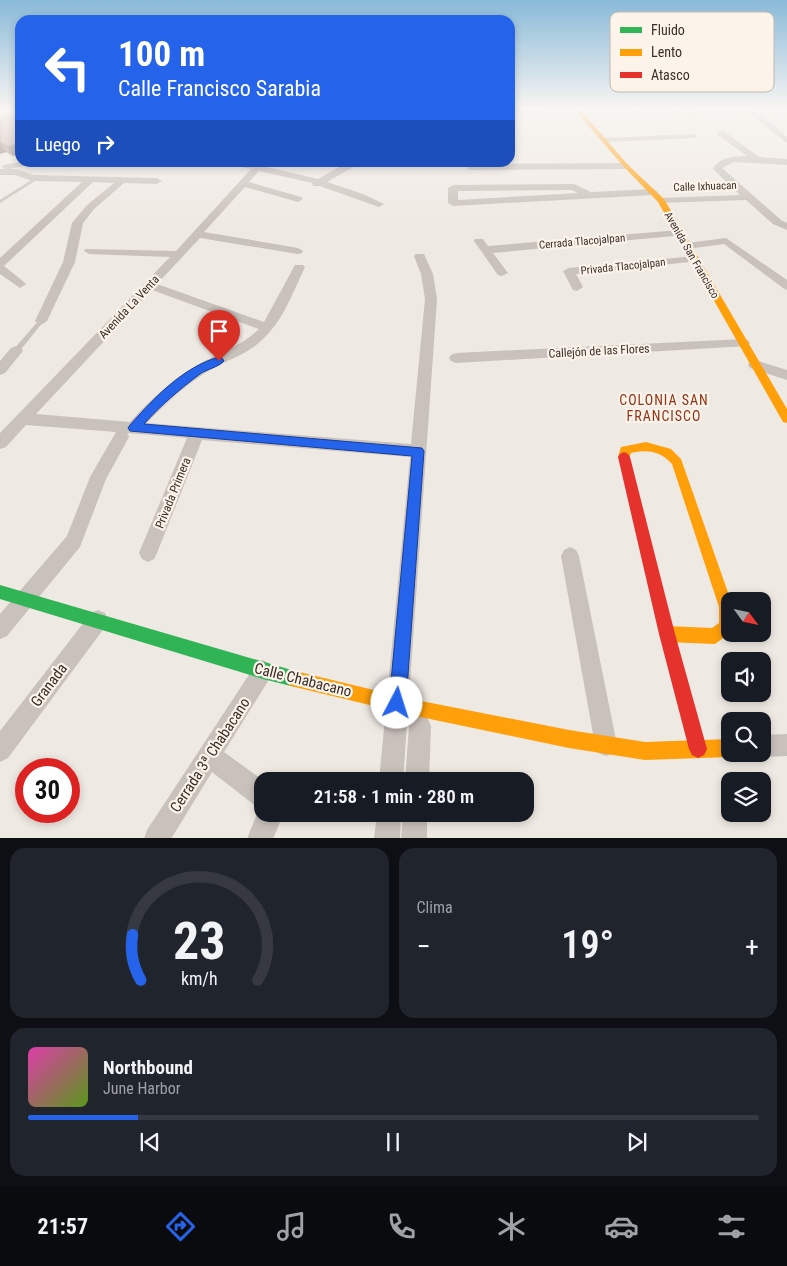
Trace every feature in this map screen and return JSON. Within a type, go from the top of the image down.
[{"type":"street","name":"Avenida San Francisco","points":[[610,147],[626,166],[657,196],[787,419]]},
{"type":"street","points":[[740,147],[756,159]]},
{"type":"street","points":[[787,162],[733,159],[719,165],[717,169],[776,222],[787,227]]},
{"type":"street","points":[[770,161],[781,170]]},
{"type":"street","points":[[0,167],[15,165]]},
{"type":"street","points":[[515,167],[626,166]]},
{"type":"street","points":[[259,167],[318,183],[379,204]]},
{"type":"street","name":"Avenida La Venta","points":[[0,443],[259,167]]},
{"type":"street","points":[[318,183],[347,167]]},
{"type":"street","points":[[0,172],[16,172],[38,178],[157,181]]},
{"type":"street","points":[[0,264],[91,179]]},
{"type":"street","points":[[41,321],[70,260],[73,232],[81,218],[97,202],[114,191],[122,180]]},
{"type":"street","points":[[243,183],[298,199]]},
{"type":"street","name":"Calle Ixhuacan","points":[[589,195],[574,187],[452,188],[453,203],[589,195],[639,192],[657,196],[750,197]]},
{"type":"street","name":"Cerrada Tlacojalpan","points":[[502,273],[482,245],[680,233]]},
{"type":"street","points":[[197,234],[298,251]]},
{"type":"street","points":[[687,246],[726,241],[787,286]]},
{"type":"street","points":[[89,251],[178,254]]},
{"type":"street","points":[[393,772],[404,705],[418,451],[431,299],[428,274],[420,256]]},
{"type":"street","name":"Privada Tlacojalpan","points":[[577,287],[569,271],[695,259]]},
{"type":"street","points":[[0,629],[27,600],[74,541],[98,477],[128,432],[180,383],[204,367],[234,355],[256,339],[267,327],[300,268]]},
{"type":"street","points":[[0,270],[20,284]]},
{"type":"street","points":[[150,285],[267,327]]},
{"type":"street","name":"Callejón de las Flores","points":[[456,358],[743,343]]},
{"type":"street","points":[[0,370],[16,351]]},
{"type":"street","points":[[755,365],[787,375]]},
{"type":"street","points":[[23,419],[128,432],[197,433],[418,451]]},
{"type":"street","name":"Privada Primera","points":[[148,553],[197,433]]},
{"type":"street","points":[[666,634],[715,636],[727,626],[726,607],[677,462],[670,453],[658,448],[632,447],[625,450],[624,457],[666,634],[698,749]]},
{"type":"street","points":[[570,556],[606,745]]},
{"type":"street","name":"Calle Chabacano","points":[[0,592],[263,671],[404,705],[645,751],[721,748]]},
{"type":"street","name":"Granada","points":[[0,750],[98,620]]},
{"type":"street","name":"Cerrada 3ª Chabacano","points":[[156,838],[263,671]]},
{"type":"street","points":[[404,705],[420,726],[417,772]]},
{"type":"street","points":[[771,746],[787,745]]},
{"type":"street","points":[[209,756],[254,789]]},
{"type":"street","points":[[259,838],[268,822]]},
{"type":"street","points":[[387,838],[388,822]]},
{"type":"street","points":[[414,838],[415,822]]},
{"type":"lane","points":[[0,202],[38,178]]},
{"type":"lane","points":[[16,351],[41,321]]},
{"type":"traffic: fast","points":[[0,592],[295,679]]},
{"type":"traffic: slow","points":[[610,147],[661,201],[787,419]]},
{"type":"traffic: slow","points":[[624,457],[625,450],[646,446],[666,452],[677,462],[726,607],[727,626],[715,636],[667,634]]},
{"type":"traffic: slow","points":[[295,679],[411,707],[569,739],[645,751],[721,748]]},
{"type":"traffic: jam","points":[[624,457],[667,634],[698,749]]},
{"type":"district","name":"COLONIA SAN FRANCISCO","points":[[664,408]]},
{"type":"route","points":[[219,361],[204,367],[180,383],[153,407],[134,428],[418,451],[397,703]]}]
